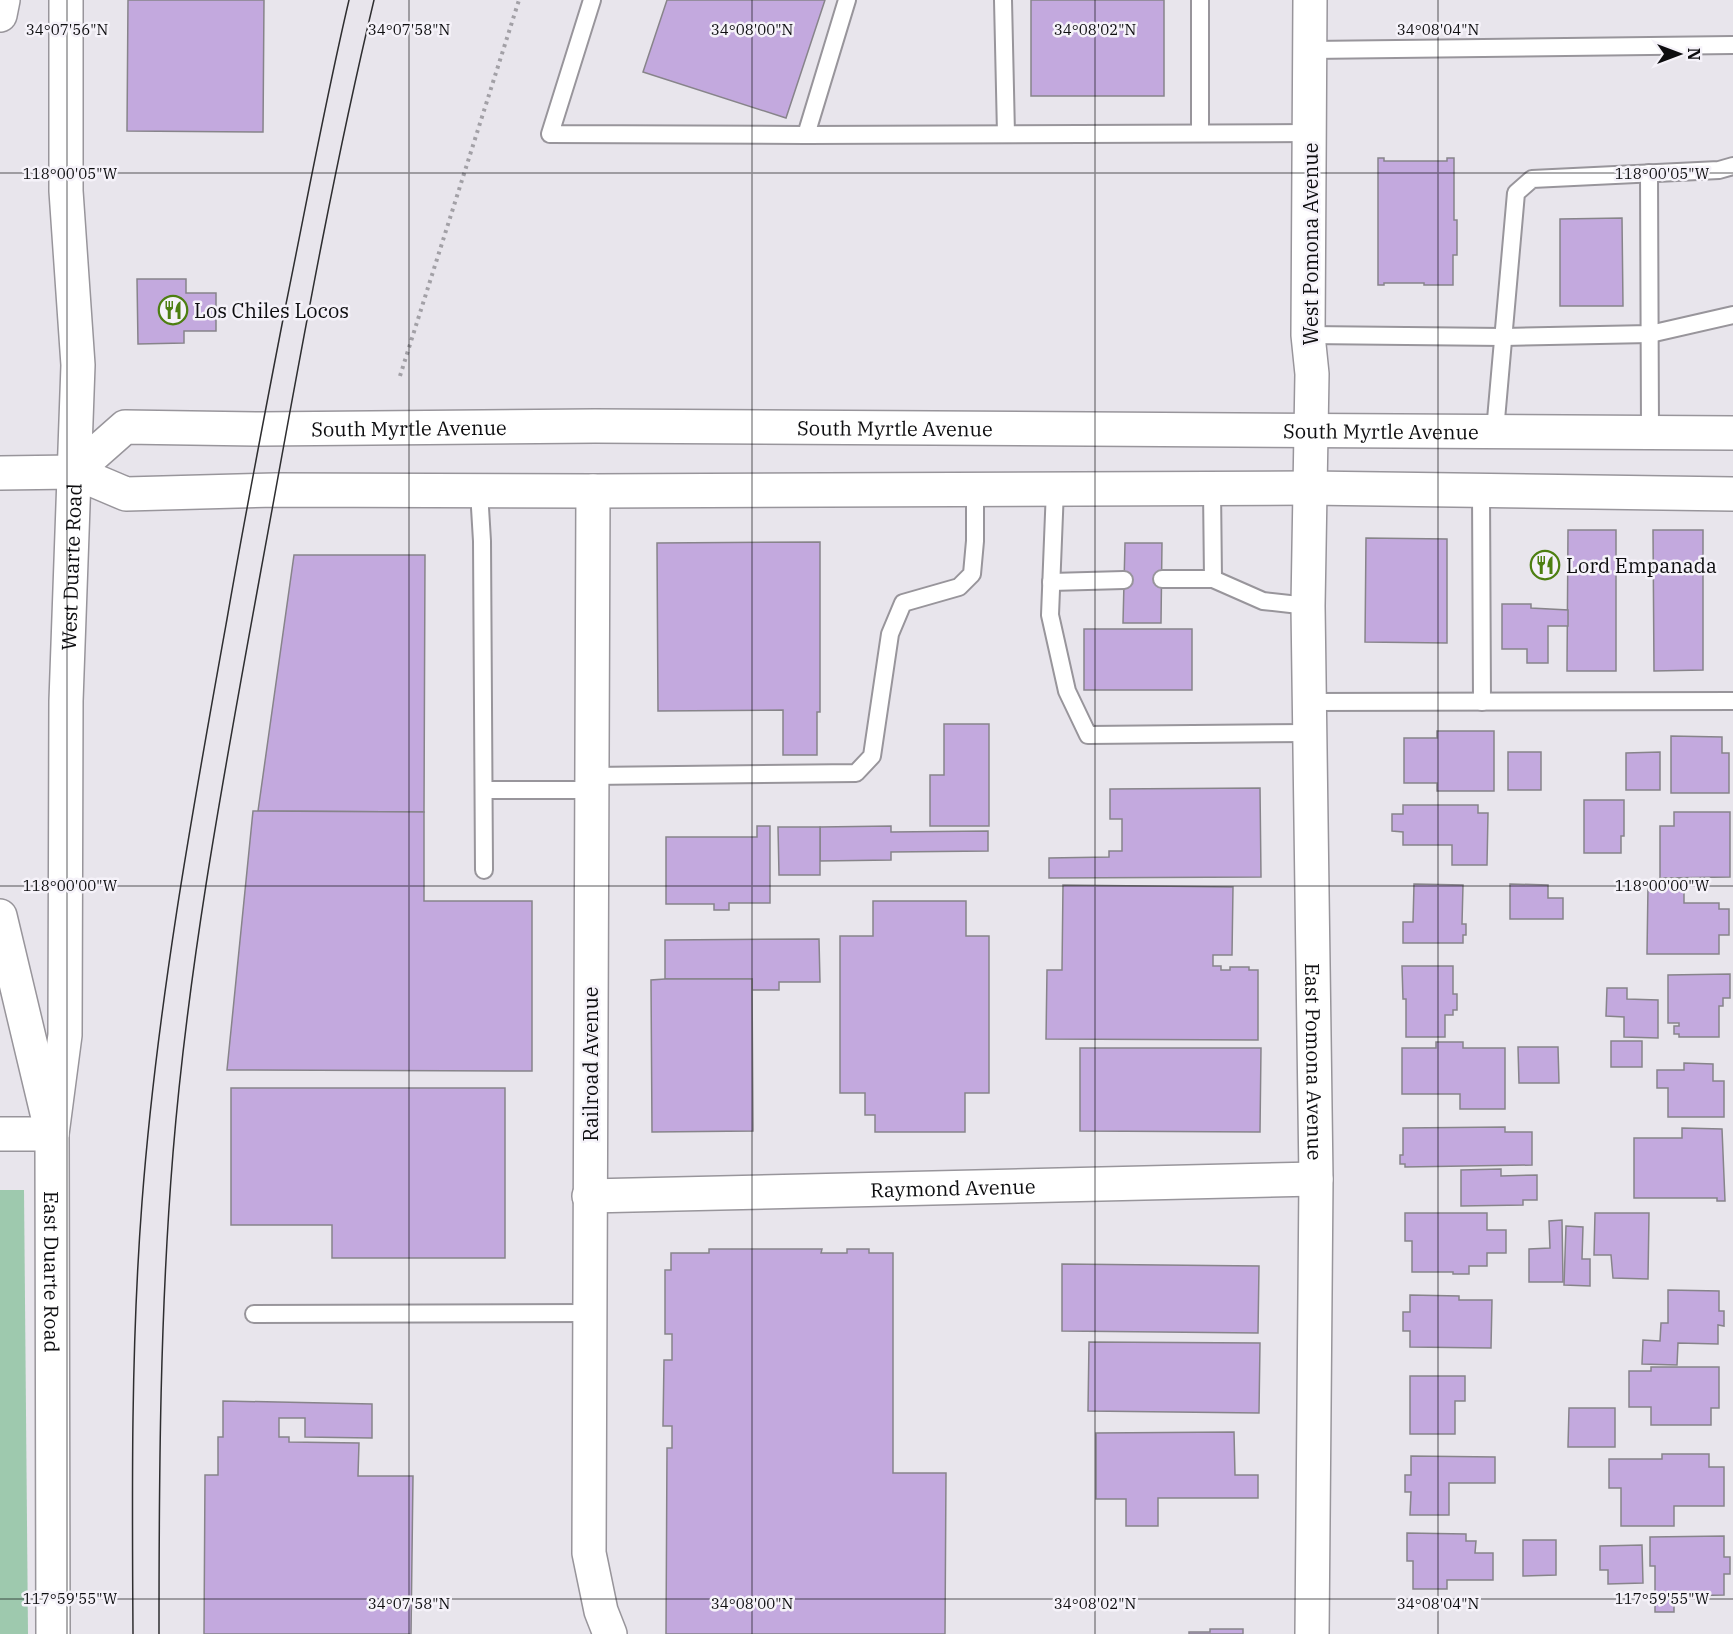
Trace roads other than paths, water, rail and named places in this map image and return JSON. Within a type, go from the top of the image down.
[{"type":"street","points":[[0,15],[3,0]]},
{"type":"street","name":"West Duarte Road","points":[[52,1134],[65,1035],[66,701],[78,365],[66,191],[66,0]]},
{"type":"street","name":"West Pomona Avenue","points":[[1309,488],[1312,374],[1308,335],[1310,0]]},
{"type":"street","name":"South Myrtle Avenue","points":[[74,472],[125,427],[261,429],[607,426],[1733,433]]},
{"type":"street","points":[[0,473],[74,472],[126,494],[276,490],[1309,488],[1733,494]]},
{"type":"street","name":"East Pomona Avenue","points":[[1309,488],[1309,718],[1316,1179],[1312,1634]]},
{"type":"street","name":"Railroad Avenue","points":[[593,491],[589,1553],[601,1611],[610,1634]]},
{"type":"street","name":"East Duarte Road","points":[[0,916],[52,1134],[53,1634]]},
{"type":"street","points":[[0,1134],[52,1134]]},
{"type":"street","name":"Raymond Avenue","points":[[589,1196],[1316,1179]]},
{"type":"lane","points":[[592,0],[550,134],[1310,133]]},
{"type":"lane","points":[[806,135],[847,0]]},
{"type":"lane","points":[[1003,0],[1006,134]]},
{"type":"lane","points":[[1200,0],[1200,133]]},
{"type":"lane","points":[[1310,50],[1733,45]]},
{"type":"lane","points":[[1495,431],[1516,193],[1532,179],[1719,170],[1733,166]]},
{"type":"lane","points":[[1649,173],[1650,432]]},
{"type":"lane","points":[[1308,335],[1504,337],[1650,334],[1733,315]]},
{"type":"lane","points":[[1055,489],[1050,615],[1067,691],[1088,735],[1482,702],[1733,701]]},
{"type":"lane","points":[[1212,489],[1213,579]]},
{"type":"lane","points":[[484,790],[591,783],[856,773],[872,756],[890,634],[903,603],[959,587],[972,574],[975,541],[975,490]]},
{"type":"lane","points":[[479,491],[482,541],[484,870]]},
{"type":"lane","points":[[1481,491],[1482,702]]},
{"type":"lane","points":[[1162,579],[1213,579],[1263,601],[1308,606]]},
{"type":"lane","points":[[1051,582],[1124,580]]},
{"type":"lane","points":[[254,1314],[589,1313]]},
{"type":"tram line","points":[[133,1634],[133,1418],[138,1256],[149,1129],[166,983],[189,837],[248,502],[316,154],[349,0]]},
{"type":"tram line","points":[[159,1634],[160,1453],[165,1273],[173,1153],[189,1006],[222,788],[287,427],[328,213],[374,0]]},
{"type":"place","name":"Los Chiles Locos","points":[[173,310]]},
{"type":"place","name":"Lord Empanada","points":[[1545,565]]}]
